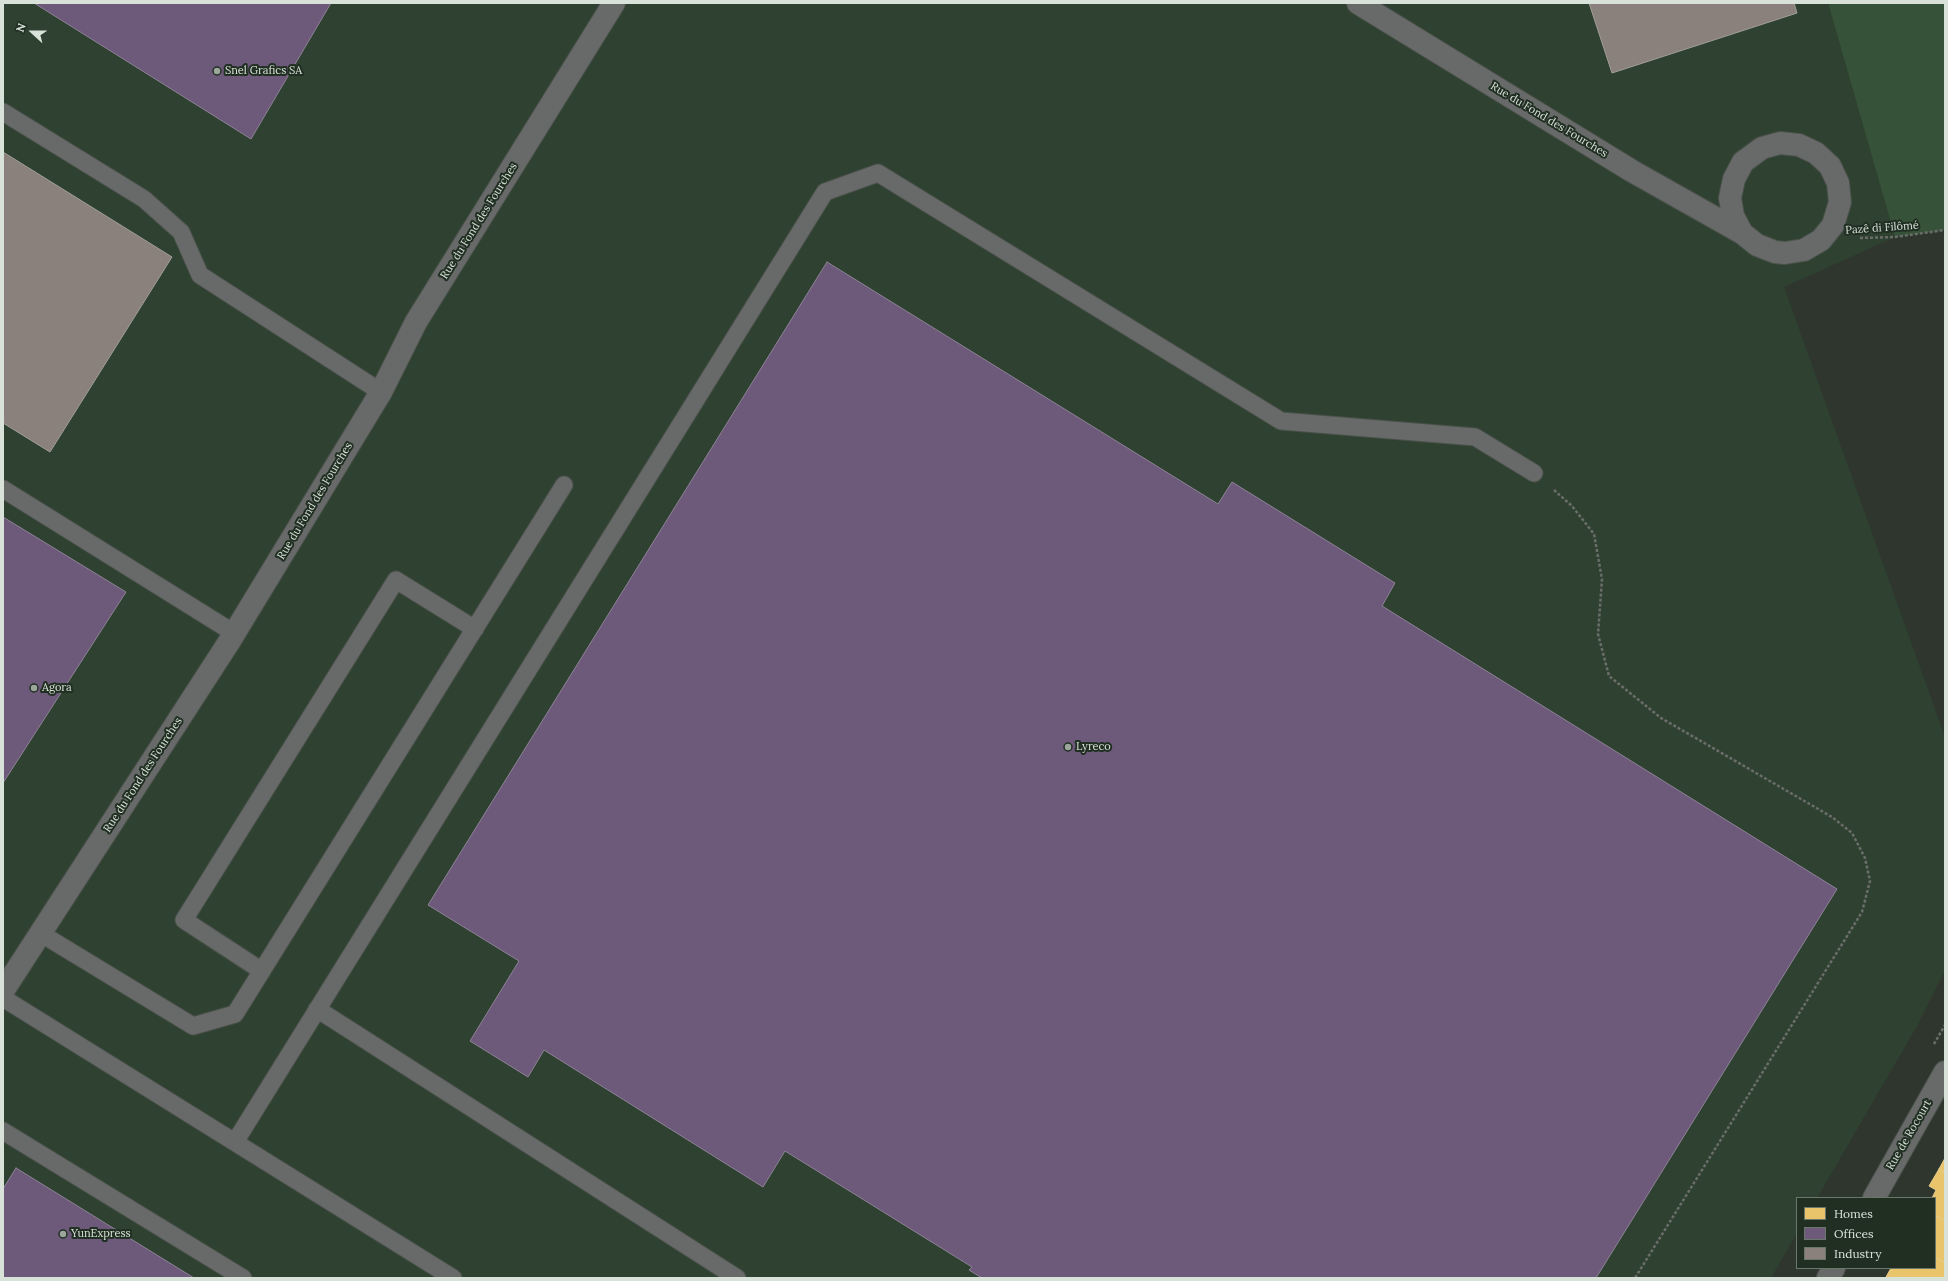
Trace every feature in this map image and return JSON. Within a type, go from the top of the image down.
[{"type":"street","name":"Rue du Fond des Fourches","points":[[3,990],[234,633],[381,392],[416,322],[614,3]]},
{"type":"street","name":"Rue du Fond des Fourches","points":[[1358,3],[1632,171],[1742,233],[1757,245],[1775,252],[1785,253],[1804,250],[1821,240],[1833,225],[1840,202],[1838,183],[1830,166],[1816,153],[1799,145],[1780,143],[1762,148],[1743,162],[1734,179],[1730,198],[1733,216],[1742,233]]},
{"type":"street","name":"Rue de Rocourt","points":[[1875,1197],[1945,1072]]},
{"type":"street","points":[[1828,1278],[1833,1269]]},
{"type":"lane","points":[[3,112],[144,199],[181,232],[200,275],[381,392]]},
{"type":"lane","points":[[235,1142],[825,192],[878,173],[1281,421],[1475,437],[1534,473]]},
{"type":"lane","points":[[40,933],[192,1026],[235,1014],[564,485]]},
{"type":"lane","points":[[3,489],[234,633]]},
{"type":"lane","points":[[262,971],[184,920],[396,580],[474,629]]},
{"type":"lane","points":[[3,998],[453,1278]]},
{"type":"lane","points":[[316,1010],[737,1278]]},
{"type":"lane","points":[[3,1131],[243,1278]]},
{"type":"path","name":"Pazê di Filômé","points":[[1821,240],[1895,237],[1945,230]]},
{"type":"path","points":[[1534,473],[1572,506],[1594,534],[1602,579],[1598,634],[1609,676],[1662,718],[1832,817],[1852,833],[1865,858],[1870,881],[1862,912],[1635,1278]]},
{"type":"shaded area","points":[[3,3],[1828,3],[1895,237],[1784,287],[1945,737],[1945,970],[1917,1026],[1818,1197],[1796,1197],[1796,1235],[1771,1278],[3,1278]]},
{"type":"shaded area","points":[[1828,3],[1945,3],[1945,230],[1895,237]]},
{"type":"building: Homes","points":[[1945,1158],[1945,1173],[1939,1169]]},
{"type":"building: Homes","points":[[1939,1169],[1945,1173],[1945,1221],[1936,1216],[1936,1197],[1932,1197],[1936,1190],[1929,1186]]},
{"type":"building: Homes","points":[[1936,1216],[1945,1221],[1945,1263],[1936,1258]]},
{"type":"building: Homes","points":[[1936,1258],[1945,1263],[1945,1278],[1886,1277],[1890,1269],[1936,1269]]},
{"type":"building: Offices","name":"Snel Grafics SA","points":[[34,3],[331,3],[251,139]]},
{"type":"building: Offices","name":"Lyreco","points":[[827,262],[1218,504],[1232,482],[1395,583],[1382,606],[1837,889],[1596,1278],[982,1278],[969,1270],[972,1267],[785,1151],[763,1187],[544,1050],[528,1077],[470,1041],[519,961],[428,905]]},
{"type":"building: Offices","name":"Agora","points":[[3,517],[126,592],[3,783]]},
{"type":"building: Offices","name":"YunExpress","points":[[16,1168],[194,1278],[3,1278],[3,1189]]},
{"type":"building: Industry","points":[[1589,3],[1794,3],[1797,13],[1612,73]]},
{"type":"building: Industry","points":[[3,152],[172,257],[50,452],[3,423]]},
{"type":"place","name":"Snel Grafics SA","points":[[217,71]]},
{"type":"place","name":"Agora","points":[[34,688]]},
{"type":"place","name":"Lyreco","points":[[1068,747]]},
{"type":"place","name":"YunExpress","points":[[63,1234]]}]
